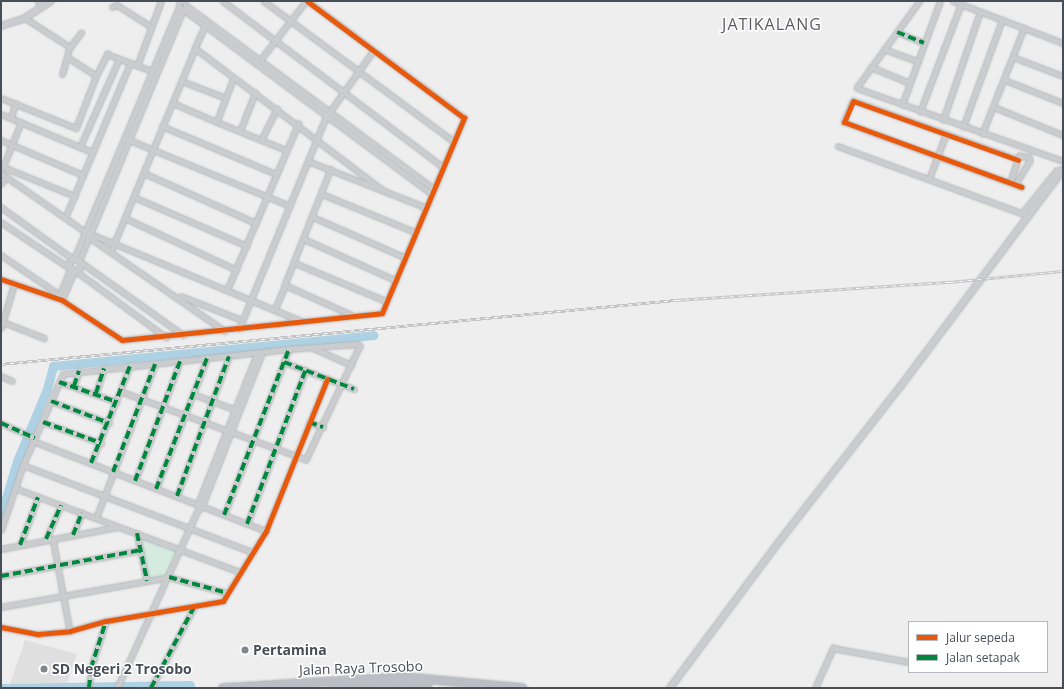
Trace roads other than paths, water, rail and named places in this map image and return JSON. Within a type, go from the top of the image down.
[{"type":"highway","name":"Jalan Raya Trosobo","points":[[223,688],[404,677],[522,688]]},
{"type":"highway","name":"Jalan Raya Trosobo","points":[[294,688],[402,683],[471,688]]},
{"type":"main road","points":[[1,26],[25,18],[40,3],[51,1]]},
{"type":"main road","points":[[670,688],[1026,214],[1063,169]]},
{"type":"street","points":[[137,66],[161,1]]},
{"type":"street","points":[[223,1],[344,90],[442,166]]},
{"type":"street","points":[[264,1],[454,141]]},
{"type":"street","points":[[1,255],[121,340],[166,337],[353,315],[381,314],[463,118],[306,1],[261,59]]},
{"type":"street","points":[[920,1],[857,88],[982,134],[1062,160]]},
{"type":"street","points":[[902,105],[940,1]]},
{"type":"street","points":[[953,1],[1063,43]]},
{"type":"street","points":[[183,4],[205,27],[431,193]]},
{"type":"street","points":[[183,4],[261,59],[433,188]]},
{"type":"street","points":[[61,298],[72,270],[80,262],[152,71],[183,4]]},
{"type":"street","points":[[72,270],[69,261],[73,259],[84,231],[127,139],[183,4]]},
{"type":"street","points":[[920,112],[961,4]]},
{"type":"street","points":[[112,7],[117,5],[152,27]]},
{"type":"street","points":[[943,120],[980,12]]},
{"type":"street","points":[[25,18],[70,48]]},
{"type":"street","points":[[963,127],[1002,20]]},
{"type":"street","points":[[111,251],[154,149],[162,126],[205,27]]},
{"type":"street","points":[[982,134],[994,108],[1024,28]]},
{"type":"street","points":[[897,32],[924,42]]},
{"type":"street","points":[[63,74],[70,48],[81,33]]},
{"type":"street","points":[[195,48],[298,124],[384,191]]},
{"type":"street","points":[[884,49],[917,61]]},
{"type":"street","points":[[239,329],[326,117],[373,51]]},
{"type":"street","points":[[1,98],[76,128],[106,54],[152,71]]},
{"type":"street","points":[[1013,57],[1063,76]]},
{"type":"street","points":[[68,58],[96,76]]},
{"type":"street","points":[[80,147],[119,59]]},
{"type":"street","points":[[65,218],[130,63]]},
{"type":"street","points":[[871,67],[910,83]]},
{"type":"street","points":[[216,122],[234,78]]},
{"type":"street","points":[[182,80],[226,98]]},
{"type":"street","points":[[1005,80],[1063,103]]},
{"type":"street","points":[[240,131],[255,93]]},
{"type":"street","points":[[1018,160],[853,101],[844,122],[1022,187]]},
{"type":"street","points":[[172,103],[286,150]]},
{"type":"street","points":[[11,118],[15,104]]},
{"type":"street","points":[[994,108],[1063,135]]},
{"type":"street","points":[[261,140],[277,109]]},
{"type":"street","points":[[1,114],[92,152]]},
{"type":"street","points":[[21,122],[2,166],[75,196]]},
{"type":"street","points":[[227,290],[298,124]]},
{"type":"street","points":[[162,126],[276,174]]},
{"type":"street","points":[[929,179],[946,134]]},
{"type":"street","points":[[127,139],[290,206]]},
{"type":"street","points":[[1,140],[83,175]]},
{"type":"street","points":[[838,146],[1026,214]]},
{"type":"street","points":[[1010,182],[1018,160],[1024,155],[1030,161],[1016,184]]},
{"type":"street","points":[[308,161],[425,207]]},
{"type":"street","points":[[275,309],[295,263],[331,169]]},
{"type":"street","points":[[1,173],[225,330]]},
{"type":"street","points":[[144,173],[256,224]]},
{"type":"street","points":[[1,184],[6,177]]},
{"type":"street","points":[[322,194],[415,232]]},
{"type":"street","points":[[134,197],[247,246]]},
{"type":"street","points":[[1,208],[183,335]]},
{"type":"street","points":[[313,217],[404,257]]},
{"type":"street","points":[[125,218],[236,270]]},
{"type":"street","points":[[2,224],[72,270],[166,337]]},
{"type":"street","points":[[90,235],[115,243],[302,321]]},
{"type":"street","points":[[304,239],[395,280]]},
{"type":"street","points":[[295,263],[386,301]]},
{"type":"street","points":[[1,279],[61,298]]},
{"type":"street","points":[[1,328],[14,284]]},
{"type":"street","points":[[285,285],[353,315]]},
{"type":"street","points":[[178,296],[242,320]]},
{"type":"street","points":[[3,322],[44,338]]},
{"type":"street","points":[[1,530],[32,438],[43,422],[63,374],[104,368],[155,364],[289,349],[359,344],[360,347],[308,459],[295,458],[254,440],[205,424],[164,407],[121,392]]},
{"type":"street","points":[[313,348],[351,365]]},
{"type":"street","points":[[224,515],[289,349]]},
{"type":"street","points":[[118,686],[149,614],[169,577],[200,505],[259,353]]},
{"type":"street","points":[[177,496],[229,356]]},
{"type":"street","points":[[156,489],[207,358]]},
{"type":"street","points":[[135,481],[180,361]]},
{"type":"street","points":[[284,362],[354,389]]},
{"type":"street","points":[[96,518],[155,364]]},
{"type":"street","points":[[91,463],[101,443],[130,366]]},
{"type":"street","points":[[96,393],[104,368]]},
{"type":"street","points":[[74,386],[79,371]]},
{"type":"street","points":[[247,524],[306,371]]},
{"type":"street","points":[[1,376],[12,381]]},
{"type":"street","points":[[1,627],[38,634],[70,630],[149,614],[222,602],[266,531],[327,379]]},
{"type":"street","points":[[59,382],[96,393],[117,402]]},
{"type":"street","points":[[193,394],[236,410]]},
{"type":"street","points":[[51,401],[109,423]]},
{"type":"street","points":[[43,422],[101,443]]},
{"type":"street","points":[[309,422],[323,427]]},
{"type":"street","points":[[1,423],[32,438],[135,481],[266,531]]},
{"type":"street","points":[[23,465],[190,527],[252,552]]},
{"type":"street","points":[[15,488],[240,572]]},
{"type":"street","points":[[20,545],[38,497]]},
{"type":"street","points":[[46,539],[61,505]]},
{"type":"street","points":[[73,535],[82,513]]},
{"type":"street","points":[[1,549],[46,539],[119,527]]},
{"type":"street","points":[[137,533],[147,581]]},
{"type":"street","points":[[53,539],[70,630]]},
{"type":"street","points":[[1,576],[141,550]]},
{"type":"street","points":[[1,606],[169,577],[228,593]]},
{"type":"street","points":[[151,688],[194,607]]},
{"type":"street","points":[[89,686],[106,622]]},
{"type":"street","points":[[815,688],[833,648],[908,662]]},
{"type":"waterway","points":[[1,515],[17,461],[47,389],[53,366],[374,335]]},
{"type":"waterway","points":[[1,688],[190,685]]},
{"type":"railway","points":[[1,364],[676,300],[950,282],[1063,271]]},
{"type":"place","name":"Pertamina","points":[[245,650]]},
{"type":"place","name":"SD Negeri 2 Trosobo","points":[[44,669]]},
{"type":"district","name":"JATIKALANG","points":[[772,24]]}]
